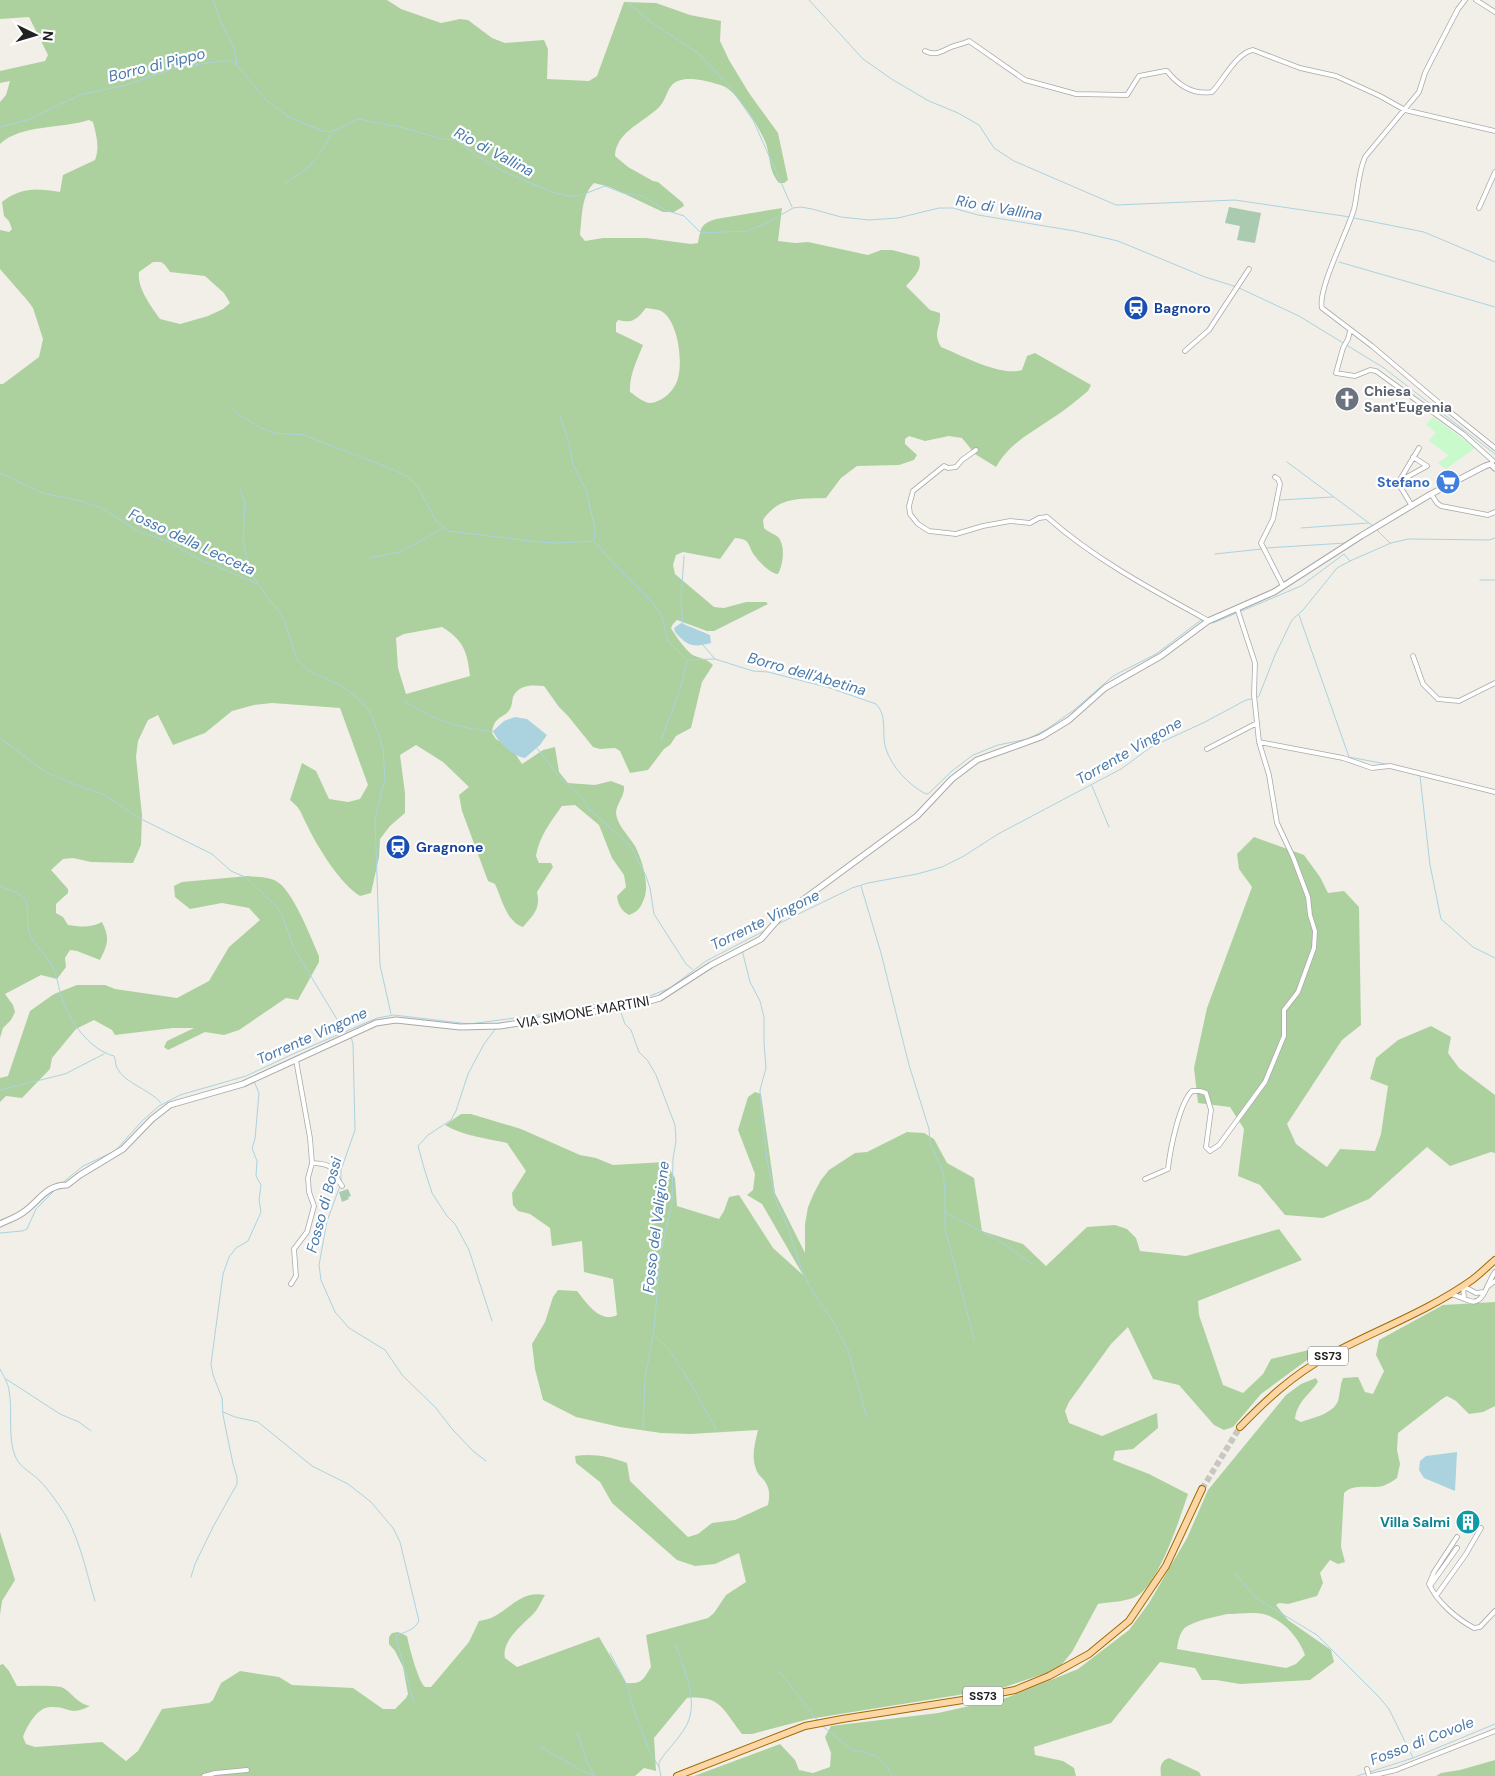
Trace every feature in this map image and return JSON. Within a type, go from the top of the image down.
[{"type":"main road","name":"SS73","points":[[1240,1427],[1262,1404],[1290,1380],[1324,1357],[1450,1294],[1474,1279],[1495,1260]]},
{"type":"main road","name":"SS73","points":[[677,1776],[806,1726],[960,1701],[1015,1690],[1049,1676],[1090,1654],[1129,1621],[1161,1574],[1202,1489]]},
{"type":"street","points":[[1465,0],[1458,9],[1425,73],[1419,92],[1365,157],[1360,168],[1351,217],[1327,278],[1321,303],[1322,308],[1372,346],[1495,448]]},
{"type":"street","points":[[1476,0],[1495,12]]},
{"type":"street","points":[[925,51],[931,54],[941,53],[947,48],[969,41],[1024,80],[1076,94],[1127,95],[1139,76],[1165,71],[1180,85],[1205,93],[1212,92],[1245,53],[1253,50],[1300,68],[1336,76],[1380,96],[1405,110],[1495,130]]},
{"type":"street","points":[[1479,208],[1495,172]]},
{"type":"street","points":[[1185,351],[1209,330],[1249,270]]},
{"type":"street","points":[[1350,331],[1336,373],[1355,376],[1370,370],[1376,371],[1463,434],[1493,463]]},
{"type":"street","points":[[1398,482],[1419,448]]},
{"type":"street","points":[[976,450],[956,467],[948,468],[944,466],[914,491],[909,506],[910,514],[918,524],[929,531],[956,534],[982,526],[1010,521],[1030,523],[1039,518],[1047,517],[1062,530],[1121,571],[1209,621]]},
{"type":"street","points":[[1398,482],[1427,466],[1413,457]]},
{"type":"street","name":"VIA SIMONE MARTINI","points":[[0,1224],[24,1212],[53,1187],[70,1184],[80,1175],[123,1149],[152,1119],[170,1105],[226,1089],[254,1078],[376,1023],[396,1020],[460,1027],[497,1026],[636,1006],[660,998],[711,966],[761,939],[781,916],[917,816],[952,779],[977,760],[1041,737],[1069,720],[1105,688],[1161,656],[1209,621],[1274,592],[1431,494],[1493,463]]},
{"type":"street","points":[[1275,477],[1280,484],[1273,519],[1261,543],[1283,586]]},
{"type":"street","points":[[1398,482],[1412,506]]},
{"type":"street","points":[[1431,494],[1441,506],[1488,515],[1495,512]]},
{"type":"street","points":[[1145,1179],[1168,1169],[1170,1151],[1184,1102],[1192,1091],[1206,1093],[1211,1110],[1208,1121],[1206,1148],[1210,1151],[1219,1145],[1264,1082],[1284,1036],[1284,1010],[1298,992],[1314,948],[1315,931],[1310,915],[1308,897],[1293,857],[1277,823],[1269,775],[1259,742],[1254,695],[1255,663],[1237,608]]},
{"type":"street","points":[[1413,656],[1423,684],[1438,698],[1459,702],[1495,683]]},
{"type":"street","points":[[1207,749],[1257,724]]},
{"type":"street","points":[[1259,742],[1343,758],[1372,768],[1390,766],[1495,792]]},
{"type":"street","points":[[290,1284],[296,1276],[294,1249],[307,1232],[314,1206],[309,1192],[308,1178],[312,1163],[310,1138],[296,1060]]},
{"type":"street","points":[[312,1163],[326,1164],[333,1169],[340,1184]]},
{"type":"street","points":[[1488,1287],[1490,1278],[1495,1272]]},
{"type":"street","points":[[1472,1291],[1474,1279]]},
{"type":"street","points":[[1450,1294],[1476,1302],[1495,1280]]},
{"type":"street","points":[[1463,1286],[1479,1294],[1484,1292]]},
{"type":"street","points":[[1463,1286],[1464,1298]]},
{"type":"street","points":[[1436,1596],[1466,1554],[1481,1528]]},
{"type":"street","points":[[1457,1537],[1434,1572],[1429,1584],[1430,1586],[1436,1596],[1474,1628],[1480,1628],[1495,1611]]},
{"type":"street","points":[[1430,1586],[1457,1548]]},
{"type":"street","points":[[1369,1774],[1396,1770],[1495,1730]]},
{"type":"street","points":[[204,1776],[247,1770]]},
{"type":"green space","points":[[0,0],[387,0],[401,9],[441,23],[460,19],[468,20],[492,38],[505,43],[544,40],[548,49],[547,79],[589,81],[597,76],[624,2],[656,3],[690,15],[721,21],[720,41],[729,60],[749,93],[778,133],[788,180],[784,183],[779,183],[772,170],[767,147],[761,133],[744,107],[727,88],[701,80],[686,79],[675,82],[670,87],[659,107],[624,135],[616,148],[615,156],[628,167],[658,182],[683,203],[684,206],[674,212],[663,212],[610,187],[594,183],[584,201],[580,235],[585,241],[603,238],[646,238],[691,244],[698,243],[702,227],[711,221],[782,208],[778,241],[808,242],[868,255],[881,250],[892,250],[919,257],[919,270],[906,286],[930,310],[940,313],[937,337],[941,347],[992,368],[1013,371],[1022,370],[1027,356],[1035,353],[1091,385],[1088,391],[1070,406],[1014,445],[996,467],[975,454],[962,438],[949,436],[925,441],[909,436],[905,439],[905,444],[917,455],[914,460],[899,465],[857,466],[841,478],[826,498],[791,500],[776,507],[763,520],[764,528],[781,541],[783,550],[782,561],[778,574],[762,565],[747,541],[735,538],[720,559],[683,552],[676,555],[673,565],[675,574],[714,607],[724,608],[746,602],[766,602],[768,604],[714,631],[707,631],[677,620],[673,624],[671,628],[689,652],[692,655],[707,660],[713,665],[702,682],[691,728],[676,736],[648,770],[630,773],[620,751],[615,748],[600,749],[593,747],[544,686],[526,686],[516,693],[510,709],[497,720],[492,733],[496,739],[512,749],[522,764],[543,750],[555,747],[559,772],[568,783],[595,785],[611,781],[624,786],[616,812],[620,825],[638,852],[646,879],[646,893],[637,911],[629,915],[619,904],[617,896],[626,887],[624,875],[612,858],[599,825],[575,805],[562,806],[543,836],[536,856],[539,863],[551,863],[553,867],[537,892],[537,907],[530,919],[523,927],[517,924],[505,909],[495,884],[488,881],[462,811],[459,795],[469,787],[443,762],[416,745],[400,755],[405,793],[405,813],[390,826],[380,839],[379,857],[371,893],[360,896],[337,874],[316,843],[297,806],[290,800],[302,763],[316,771],[329,799],[348,802],[360,799],[368,785],[340,708],[272,703],[254,705],[232,711],[205,733],[173,745],[158,715],[148,720],[138,741],[136,757],[142,815],[141,845],[133,863],[91,862],[73,858],[63,859],[51,870],[68,889],[68,893],[56,904],[56,913],[63,917],[68,925],[85,926],[102,922],[107,937],[105,950],[100,960],[70,950],[65,958],[66,967],[57,979],[41,975],[5,994],[13,1005],[15,1012],[11,1020],[3,1028],[0,1038],[0,384],[3,384],[39,357],[43,339],[33,308],[0,269],[0,230],[9,232],[12,229],[9,221],[4,216],[2,202],[23,191],[44,190],[60,192],[63,175],[95,160],[97,145],[93,122],[89,120],[30,130],[19,133],[0,144],[0,102],[6,95],[10,81],[0,83],[0,71],[45,61],[48,55],[29,17],[0,19]],"holes":[[[153,262],[161,262],[170,272],[205,276],[224,293],[230,303],[223,309],[208,316],[180,324],[160,319],[145,297],[139,278],[139,272]],[[646,308],[661,311],[672,323],[678,342],[680,362],[678,378],[674,387],[664,398],[650,403],[643,401],[630,392],[632,374],[643,345],[616,332],[618,320],[631,321],[637,318]],[[442,627],[455,637],[463,647],[466,653],[470,676],[406,694],[398,668],[396,638],[404,634]]]},
{"type":"green space","points":[[1229,207],[1261,213],[1255,243],[1237,240],[1240,226],[1225,223]]},
{"type":"green space","points":[[1433,417],[1475,448],[1446,469],[1438,463],[1449,455],[1429,441],[1436,432],[1426,425]]},
{"type":"green space","points":[[1254,837],[1304,855],[1320,877],[1328,893],[1344,891],[1359,907],[1361,1025],[1342,1040],[1287,1124],[1296,1144],[1327,1167],[1340,1149],[1375,1151],[1381,1134],[1388,1086],[1370,1079],[1376,1058],[1398,1040],[1431,1026],[1451,1037],[1448,1053],[1459,1068],[1495,1095],[1495,1153],[1491,1152],[1450,1166],[1427,1147],[1369,1199],[1323,1218],[1285,1215],[1260,1185],[1238,1176],[1244,1129],[1230,1107],[1198,1103],[1194,1068],[1207,1008],[1252,887],[1239,869],[1237,854]]},
{"type":"green space","points":[[248,876],[273,880],[282,886],[301,915],[319,956],[319,962],[298,1000],[286,998],[239,1030],[224,1035],[205,1032],[168,1050],[164,1047],[167,1041],[194,1028],[173,1028],[115,1035],[112,1030],[94,1020],[76,1029],[52,1058],[50,1069],[22,1098],[6,1096],[0,1102],[0,1078],[8,1076],[30,1011],[54,994],[77,985],[105,985],[115,989],[177,998],[209,981],[229,947],[260,920],[249,908],[222,903],[190,909],[175,897],[174,886],[182,882]]},
{"type":"green space","points":[[755,1092],[761,1094],[775,1193],[805,1253],[805,1224],[808,1207],[821,1180],[829,1170],[855,1153],[867,1152],[907,1132],[924,1133],[934,1139],[947,1163],[974,1178],[982,1231],[1023,1244],[1046,1266],[1087,1227],[1115,1225],[1127,1229],[1136,1238],[1140,1251],[1186,1256],[1279,1229],[1302,1260],[1198,1301],[1199,1315],[1223,1385],[1243,1393],[1263,1374],[1271,1359],[1309,1350],[1318,1352],[1261,1394],[1233,1427],[1224,1430],[1214,1425],[1179,1385],[1153,1379],[1128,1327],[1111,1344],[1069,1402],[1065,1411],[1069,1423],[1102,1436],[1157,1413],[1158,1428],[1133,1449],[1115,1451],[1113,1460],[1149,1474],[1188,1494],[1166,1552],[1151,1582],[1133,1598],[1098,1604],[1072,1652],[1058,1669],[1002,1688],[809,1719],[752,1734],[742,1734],[725,1711],[714,1702],[707,1699],[687,1698],[654,1738],[656,1771],[644,1768],[635,1776],[0,1776],[0,1665],[3,1664],[17,1686],[61,1687],[80,1702],[90,1706],[77,1711],[57,1707],[41,1710],[33,1718],[23,1737],[26,1744],[35,1747],[102,1742],[126,1761],[138,1751],[162,1709],[209,1703],[213,1700],[221,1683],[240,1671],[279,1677],[292,1685],[353,1688],[383,1709],[395,1709],[408,1694],[403,1667],[389,1644],[389,1637],[392,1633],[398,1632],[407,1636],[414,1663],[422,1683],[425,1687],[431,1687],[469,1642],[479,1621],[493,1617],[518,1600],[530,1595],[545,1595],[535,1612],[506,1645],[505,1658],[517,1667],[599,1637],[626,1683],[636,1683],[642,1680],[651,1667],[646,1635],[708,1618],[714,1613],[726,1595],[746,1582],[739,1553],[715,1564],[695,1566],[677,1560],[612,1503],[600,1482],[576,1463],[575,1456],[602,1456],[627,1463],[630,1481],[688,1537],[698,1534],[712,1523],[735,1520],[768,1505],[768,1488],[757,1472],[754,1459],[758,1430],[690,1434],[661,1433],[620,1427],[576,1417],[543,1400],[535,1369],[532,1344],[545,1322],[553,1297],[558,1290],[577,1291],[589,1306],[599,1314],[611,1317],[617,1315],[613,1279],[584,1272],[582,1241],[552,1246],[550,1228],[530,1214],[518,1211],[513,1205],[512,1193],[526,1171],[507,1143],[467,1134],[445,1125],[461,1114],[471,1114],[521,1129],[580,1155],[596,1158],[613,1165],[665,1162],[675,1178],[677,1206],[719,1219],[729,1197],[739,1195],[773,1248],[803,1275],[762,1204],[747,1195],[753,1190],[755,1174],[738,1130],[748,1097]]},
{"type":"green space","points":[[348,1189],[351,1196],[342,1202],[339,1192]]},
{"type":"green space","points":[[1495,1302],[1495,1406],[1483,1412],[1469,1414],[1456,1401],[1447,1396],[1398,1433],[1397,1450],[1400,1464],[1397,1478],[1383,1486],[1358,1487],[1344,1493],[1341,1547],[1345,1562],[1338,1564],[1330,1560],[1320,1573],[1323,1583],[1317,1596],[1288,1604],[1279,1603],[1276,1605],[1288,1620],[1331,1650],[1334,1662],[1310,1680],[1240,1684],[1202,1680],[1195,1668],[1160,1662],[1111,1723],[1034,1747],[1035,1755],[1063,1761],[1074,1768],[1076,1776],[694,1776],[780,1744],[795,1760],[799,1770],[813,1773],[830,1767],[831,1753],[825,1737],[831,1726],[938,1713],[1006,1698],[1078,1669],[1129,1630],[1149,1603],[1187,1538],[1208,1490],[1286,1395],[1301,1384],[1316,1378],[1318,1382],[1301,1403],[1296,1413],[1295,1419],[1301,1422],[1322,1415],[1332,1409],[1338,1401],[1343,1378],[1358,1377],[1365,1392],[1373,1394],[1384,1371],[1376,1355],[1379,1340],[1443,1305]],"holes":[[[1258,1613],[1274,1618],[1290,1631],[1305,1655],[1296,1664],[1286,1668],[1177,1649],[1181,1634],[1186,1627],[1227,1614]]]},
{"type":"green space","points":[[0,1532],[15,1580],[2,1601],[0,1615]]},
{"type":"green space","points":[[1169,1758],[1199,1772],[1201,1776],[1161,1776],[1161,1765]]},
{"type":"green space","points":[[1495,1760],[1495,1776],[1436,1776],[1441,1773],[1460,1770]]},
{"type":"water","points":[[681,623],[710,635],[711,643],[691,645],[687,643],[675,632],[674,628]]},
{"type":"water","points":[[515,717],[527,719],[547,735],[540,745],[525,758],[516,755],[506,748],[493,731],[504,721]]},
{"type":"water","points":[[1457,1452],[1455,1491],[1424,1478],[1419,1470],[1420,1461],[1426,1456]]},
{"type":"waterway","points":[[213,0],[223,27],[234,47],[237,64]]},
{"type":"waterway","points":[[809,0],[863,59],[893,80],[929,101],[958,113],[979,125],[994,148],[1014,161],[1116,205],[1235,200],[1350,217]]},
{"type":"waterway","points":[[627,2],[652,23],[698,53],[730,87],[753,120],[792,207]]},
{"type":"waterway","name":"Borro di Pippo","points":[[0,127],[30,119],[80,95],[126,85],[175,68],[230,61],[237,65],[266,100],[289,117],[322,131],[330,132]]},
{"type":"waterway","name":"Rio di Vallina","points":[[331,132],[358,119],[405,128],[441,139],[456,140],[478,157],[505,172],[552,192],[568,196],[579,196],[605,186],[623,193],[643,196],[665,210],[684,216],[701,233],[747,231],[765,224],[793,208],[801,207],[841,217],[869,220],[898,218],[939,208],[953,208],[978,215],[1075,231],[1118,241],[1205,277],[1237,287],[1299,316],[1384,368],[1495,454]]},
{"type":"waterway","points":[[285,183],[300,173],[318,156],[331,133]]},
{"type":"waterway","points":[[1354,218],[1424,232],[1495,262]]},
{"type":"waterway","points":[[1339,262],[1495,307]]},
{"type":"waterway","name":"Borro dell'Abetina","points":[[230,407],[239,415],[261,428],[274,433],[304,435],[408,477],[418,487],[436,521],[449,531],[538,542],[594,541],[653,603],[662,616],[669,642],[687,660],[715,659],[753,671],[768,672],[830,688],[876,704],[882,714],[886,749],[892,762],[907,780],[928,794],[953,770],[973,755],[998,745],[1028,739],[1047,729],[1074,710],[1113,676],[1156,654],[1201,620],[1205,621]]},
{"type":"waterway","points":[[560,416],[568,439],[573,464],[586,490],[595,528],[594,540]]},
{"type":"waterway","points":[[1287,462],[1373,526]]},
{"type":"waterway","name":"Fosso della Lecceta","points":[[0,473],[42,493],[77,500],[102,508],[138,531],[169,542],[204,562],[257,584]]},
{"type":"waterway","name":"Fosso della Lecceta","points":[[239,487],[245,502],[243,541],[248,565],[254,578],[284,620],[297,660],[309,671],[342,686],[361,701],[369,710],[383,748],[385,779],[375,818],[380,965],[391,1014]]},
{"type":"waterway","points":[[1280,500],[1333,497]]},
{"type":"waterway","points":[[1301,528],[1368,523]]},
{"type":"waterway","points":[[369,558],[400,552],[444,528]]},
{"type":"waterway","points":[[1376,529],[1390,543]]},
{"type":"waterway","name":"Torrente Vingone","points":[[1256,698],[1259,696],[1275,655],[1292,620],[1303,610],[1337,568],[1391,543],[1408,539],[1489,540],[1495,538]]},
{"type":"waterway","points":[[1266,548],[1346,543]]},
{"type":"waterway","points":[[1215,554],[1262,549]]},
{"type":"waterway","name":"Borro dell'Abetina","points":[[1211,622],[1213,623],[1301,586],[1344,554],[1350,561]]},
{"type":"waterway","points":[[683,625],[681,601],[684,556]]},
{"type":"waterway","points":[[1480,580],[1495,580]]},
{"type":"waterway","points":[[1299,615],[1349,757],[1386,764]]},
{"type":"waterway","points":[[703,645],[715,659]]},
{"type":"waterway","points":[[661,740],[680,690],[687,661]]},
{"type":"waterway","name":"Torrente Vingone","points":[[776,925],[852,888],[942,867],[964,856],[998,834],[1121,769],[1151,747],[1205,722],[1246,700],[1252,699]]},
{"type":"waterway","points":[[405,702],[448,723],[495,732]]},
{"type":"waterway","points":[[0,738],[47,773],[105,795],[139,818],[212,854],[231,871],[245,877],[281,913],[295,950],[344,1031]]},
{"type":"waterway","points":[[536,747],[561,779],[580,795],[590,810],[632,849],[646,876],[654,914],[686,964],[692,969]]},
{"type":"waterway","points":[[1416,774],[1420,776],[1430,865],[1441,919],[1473,947],[1495,958]]},
{"type":"waterway","points":[[1092,786],[1109,827]]},
{"type":"waterway","points":[[0,886],[18,894],[26,901],[29,932],[33,941],[54,970],[62,999],[76,1026],[97,1048],[114,1056],[117,1068],[125,1078],[157,1098],[161,1103]]},
{"type":"waterway","points":[[861,886],[881,953],[909,1065],[929,1129],[930,1143],[943,1172],[945,1228],[974,1339]]},
{"type":"waterway","name":"Torrente Vingone","points":[[61,1184],[83,1166],[115,1151],[142,1121],[159,1106],[180,1095],[246,1076],[377,1018],[394,1015],[469,1024],[554,1013],[589,1005],[642,999],[670,988],[706,961],[766,930]]},
{"type":"waterway","points":[[742,950],[750,982],[760,1001],[764,1017],[766,1068],[760,1090],[761,1106],[767,1160],[776,1202],[786,1222],[801,1268],[812,1291],[834,1323],[848,1350],[867,1418]]},
{"type":"waterway","name":"Fosso del Valigione","points":[[620,1010],[625,1024],[631,1030],[639,1052],[648,1061],[656,1075],[675,1125],[676,1141],[673,1159],[672,1203],[660,1257],[654,1330],[645,1379],[643,1429]]},
{"type":"waterway","points":[[492,1321],[469,1250],[455,1224],[447,1216],[432,1193],[418,1146],[428,1135],[451,1120],[456,1111],[468,1074],[484,1044],[496,1028]]},
{"type":"waterway","name":"Fosso di Bossi","points":[[341,1182],[341,1170],[355,1130],[353,1044],[351,1037]]},
{"type":"waterway","points":[[0,1090],[65,1074],[104,1054]]},
{"type":"waterway","points":[[191,1577],[195,1564],[213,1527],[237,1484],[223,1415],[222,1398],[211,1364],[223,1274],[229,1257],[236,1248],[248,1241],[261,1212],[259,1200],[261,1185],[256,1176],[257,1161],[252,1148],[255,1139],[259,1093],[254,1081]]},
{"type":"waterway","name":"Fosso di Bossi","points":[[340,1186],[327,1221],[319,1265],[321,1280],[335,1312],[349,1328],[385,1350],[403,1376],[435,1407],[473,1451],[486,1461]]},
{"type":"waterway","name":"Torrente Vingone","points":[[0,1233],[27,1229],[36,1209],[55,1190]]},
{"type":"waterway","points":[[946,1213],[998,1240],[1034,1265]]},
{"type":"waterway","points":[[654,1335],[670,1351],[716,1429]]},
{"type":"waterway","points":[[0,1369],[9,1390],[13,1451],[21,1465],[45,1487],[66,1516],[77,1539],[95,1601]]},
{"type":"waterway","points":[[6,1379],[60,1414],[79,1422],[91,1431]]},
{"type":"waterway","points":[[223,1412],[235,1417],[258,1422],[312,1466],[348,1484],[371,1502],[393,1528],[400,1542],[419,1621],[412,1629],[397,1635],[396,1638],[414,1703]]},
{"type":"waterway","points":[[1235,1573],[1256,1598],[1317,1635],[1379,1697],[1389,1709],[1413,1758]]},
{"type":"waterway","points":[[659,1767],[659,1762],[683,1731],[691,1710],[690,1688],[676,1645]]},
{"type":"waterway","points":[[610,1653],[626,1683],[635,1713],[650,1752],[659,1767],[661,1776]]},
{"type":"waterway","points":[[780,1672],[817,1720]]},
{"type":"waterway","name":"Fosso di Covole","points":[[1357,1776],[1413,1758],[1495,1724]]},
{"type":"waterway","points":[[821,1725],[852,1750],[878,1757],[888,1768],[892,1776]]},
{"type":"waterway","points":[[577,1732],[587,1762],[595,1775]]},
{"type":"waterway","points":[[539,1746],[595,1776]]},
{"type":"tunnel","points":[[1202,1489],[1240,1427]]},
{"type":"place","name":"Bagnoro","points":[[1136,308]]},
{"type":"place","name":"Chiesa Sant'Eugenia","points":[[1347,399]]},
{"type":"place","name":"Stefano","points":[[1448,482]]},
{"type":"place","name":"Gragnone","points":[[398,847]]},
{"type":"place","name":"Villa Salmi","points":[[1468,1522]]}]
